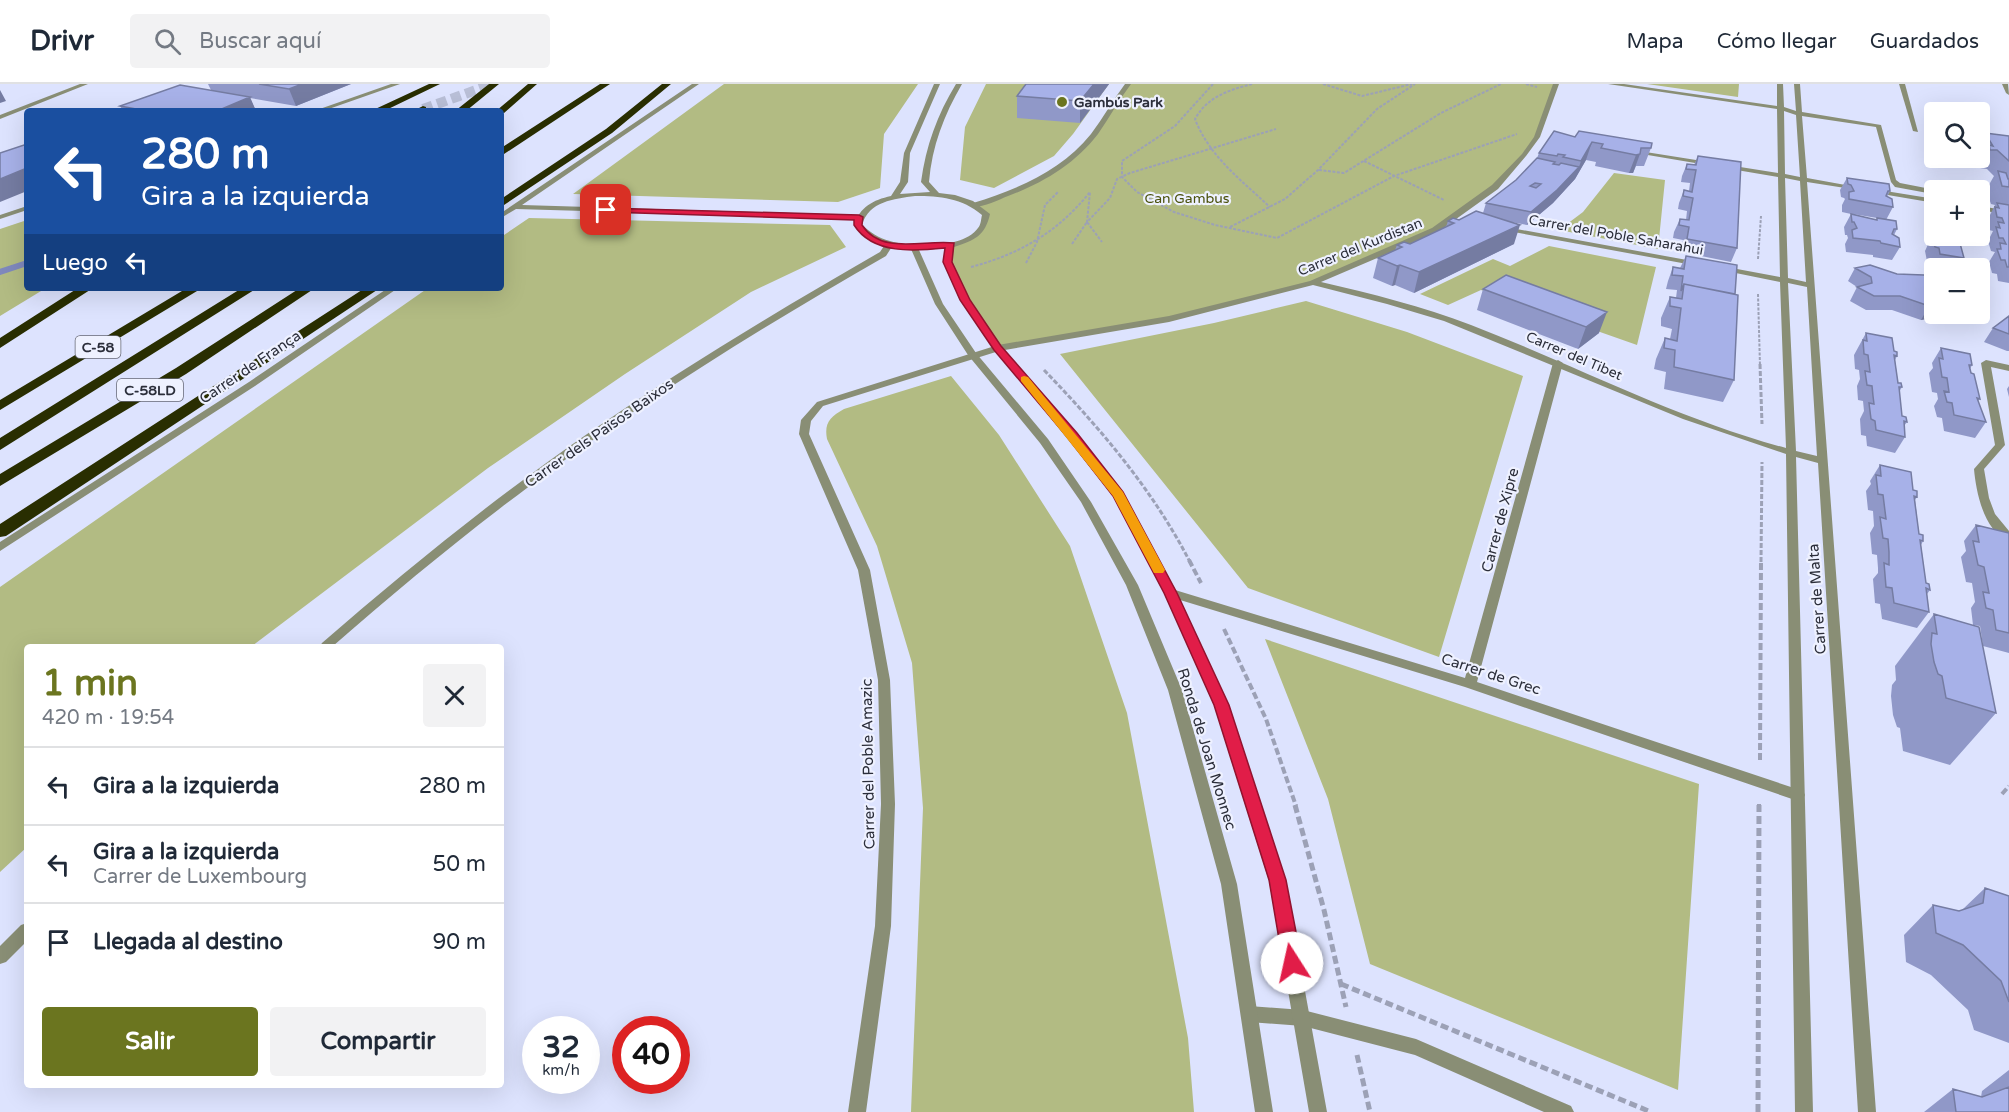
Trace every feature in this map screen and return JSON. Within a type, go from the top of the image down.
[{"type":"highway","points":[[383,108],[436,84]]},
{"type":"highway","points":[[464,108],[495,84]]},
{"type":"highway","points":[[504,108],[533,84]]},
{"type":"highway","points":[[504,151],[606,84]]},
{"type":"highway","points":[[504,202],[609,131],[667,84]]},
{"type":"highway","points":[[0,344],[82,291]]},
{"type":"highway","name":"C-58","points":[[0,406],[191,291]]},
{"type":"highway","name":"C-58","points":[[0,446],[246,291]]},
{"type":"highway","name":"C-58LD","points":[[0,481],[181,371],[304,291]]},
{"type":"highway","points":[[0,532],[369,291]]},
{"type":"street","points":[[0,117],[85,84]]},
{"type":"street","points":[[326,108],[397,84]]},
{"type":"street","points":[[504,214],[696,84]]},
{"type":"street","points":[[894,197],[904,182],[907,153],[937,84]]},
{"type":"street","points":[[936,194],[925,182],[928,153],[945,105],[959,84]]},
{"type":"street","points":[[976,205],[1015,191],[1044,177],[1072,156],[1093,135],[1128,84]]},
{"type":"street","name":"Carrer del Kurdistan","points":[[998,348],[1169,319],[1313,283],[1435,230],[1495,187],[1537,137],[1556,84]]},
{"type":"street","points":[[1611,84],[1780,108],[1800,114],[1879,126],[1893,181],[1898,185],[1924,190]]},
{"type":"street","name":"Carrer de Malta","points":[[1780,84],[1784,280],[1791,453],[1804,1112]]},
{"type":"street","name":"Carrer de Malta","points":[[1797,84],[1868,1112]]},
{"type":"street","points":[[1902,84],[1916,131]]},
{"type":"street","points":[[2006,84],[2009,93]]},
{"type":"street","points":[[1537,137],[1548,139]]},
{"type":"street","points":[[1628,152],[1924,199]]},
{"type":"street","points":[[514,207],[859,217],[872,206],[894,197],[936,194],[959,198],[976,205],[986,214],[987,222],[981,232],[970,239],[950,245],[914,248],[889,245],[874,240],[863,233],[858,225],[859,217]]},
{"type":"street","points":[[0,217],[24,209]]},
{"type":"street","points":[[1990,210],[2009,213]]},
{"type":"street","points":[[1451,218],[1463,220]]},
{"type":"street","name":"Carrer del Poble Saharahui","points":[[1498,227],[1811,285]]},
{"type":"street","name":"Carrer dels Països Baixos","points":[[328,644],[386,592],[537,474],[674,380],[775,316],[883,254],[889,245]]},
{"type":"street","name":"Ronda de Joan Monnec","points":[[950,245],[948,262],[965,300],[998,348],[1119,495],[1171,593],[1221,705],[1277,880],[1318,1112]]},
{"type":"street","name":"Ronda de Joan Monnec","points":[[914,248],[939,304],[973,355],[1044,441],[1086,502],[1132,585],[1175,690],[1226,873],[1264,1112]]},
{"type":"street","name":"Carrer del Tibet","points":[[1313,283],[1411,306],[1558,363],[1648,402],[1762,444],[1823,461]]},
{"type":"street","name":"Carrer de França","points":[[0,547],[252,384],[390,291]]},
{"type":"street","name":"Carrer del Poble Amazic","points":[[858,1112],[883,926],[888,804],[884,680],[864,570],[804,434],[806,420],[820,404],[998,348]]},
{"type":"street","name":"Carrer de Xipre","points":[[1470,684],[1558,363]]},
{"type":"street","points":[[2009,368],[1986,363],[2000,446],[1979,469],[1980,495],[1994,523],[2009,537]]},
{"type":"street","name":"Carrer de Grec","points":[[1171,593],[1470,684],[1798,795]]},
{"type":"street","points":[[0,957],[24,933]]},
{"type":"street","points":[[1250,1014],[1303,1018],[1416,1047],[1565,1112]]},
{"type":"path","points":[[1213,84],[1175,126],[1122,161],[1122,177],[1131,187],[1153,203],[1185,217],[1277,238],[1394,176],[1517,134]]},
{"type":"path","points":[[1252,84],[1212,99],[1197,113],[1195,119],[1197,128],[1210,148],[1270,207]]},
{"type":"path","points":[[1323,84],[1362,96],[1414,84]]},
{"type":"path","points":[[1230,227],[1285,199],[1318,170],[1377,110],[1414,84]]},
{"type":"path","points":[[1318,170],[1344,172],[1442,113],[1501,84]]},
{"type":"path","points":[[1072,244],[1087,222],[1108,202],[1115,190],[1117,179],[1276,129]]},
{"type":"path","points":[[1364,160],[1446,201]]},
{"type":"path","points":[[1758,1112],[1762,444],[1758,275],[1764,173]]},
{"type":"path","points":[[1026,263],[1036,242],[1045,205],[1058,191]]},
{"type":"path","points":[[966,267],[1014,255],[1036,242],[1072,217],[1090,192],[1087,222],[1102,242]]},
{"type":"path","points":[[1022,344],[1069,395],[1147,493],[1190,560],[1245,670],[1271,734],[1299,819],[1326,921]]},
{"type":"path","points":[[2002,794],[2009,786]]},
{"type":"path","points":[[1341,984],[1651,1112]]},
{"type":"green space","points":[[724,84],[918,84],[884,134],[880,188],[838,202],[573,194]]},
{"type":"green space","points":[[986,84],[1109,84],[1054,156],[994,188],[960,180],[965,127]]},
{"type":"green space","name":"Can Gambus","points":[[1128,84],[1556,84],[1537,137],[1495,187],[1435,230],[1313,283],[1169,319],[998,348],[965,300],[953,272],[950,245],[970,239],[987,222],[976,205],[1045,176],[1070,157],[1091,135]]},
{"type":"green space","points":[[1647,84],[1739,84],[1738,97]]},
{"type":"green space","points":[[1614,173],[1665,180],[1658,249],[1559,230],[1583,212]]},
{"type":"green space","points":[[529,218],[830,225],[846,247],[751,292],[625,374],[488,468],[255,644],[24,644],[24,850],[0,872],[0,587],[424,291],[504,291],[504,235]]},
{"type":"green space","points":[[24,221],[24,291],[41,291],[0,316],[0,229]]},
{"type":"green space","points":[[1549,246],[1656,267],[1637,345],[1481,290],[1448,305],[1420,294],[1493,259],[1510,266]]},
{"type":"green space","points":[[1306,301],[1407,332],[1523,376],[1439,657],[1248,588],[1060,354],[1214,323]]},
{"type":"green space","points":[[951,376],[999,435],[1070,546],[1127,713],[1188,1038],[1194,1112],[911,1112],[923,808],[912,663],[877,546],[827,439],[826,429],[832,418],[844,409]]},
{"type":"green space","points":[[1265,639],[1699,784],[1678,1090],[1370,964],[1328,799]]},
{"type":"building","points":[[259,84],[302,84],[289,89]]},
{"type":"building","points":[[1026,84],[1094,84],[1080,101],[1017,96]]},
{"type":"building","points":[[180,85],[250,97],[224,108],[120,106]]},
{"type":"building","points":[[1554,131],[1575,137],[1579,131],[1652,143],[1651,148],[1641,148],[1640,154],[1636,155],[1601,148],[1603,144],[1592,142],[1581,161],[1563,157],[1565,155],[1539,153]]},
{"type":"building","points":[[1990,134],[2009,136],[2009,161],[1997,150],[1990,150],[1990,145],[1993,146]]},
{"type":"building","points":[[24,145],[24,169],[0,179],[0,153]]},
{"type":"building","points":[[1698,156],[1741,162],[1737,248],[1687,239],[1689,227],[1679,225],[1680,219],[1689,220],[1693,198],[1683,196],[1684,190],[1692,192],[1696,170],[1686,169],[1687,164],[1696,165]]},
{"type":"building","points":[[1537,158],[1555,162],[1553,164],[1561,163],[1579,167],[1531,212],[1486,203],[1516,180]],"holes":[[[1535,183],[1541,184],[1536,188],[1530,186]]]},
{"type":"building","points":[[1998,171],[2006,173],[2009,187],[2002,186]]},
{"type":"building","points":[[1847,178],[1889,184],[1890,191],[1886,196],[1892,199],[1893,207],[1849,199],[1849,192],[1854,191],[1848,184]]},
{"type":"building","points":[[1997,203],[2009,205],[2009,267],[2005,260],[2001,260],[1997,249],[2001,249],[2000,243],[2006,244],[2003,238],[1999,238],[1996,227],[2000,228],[1998,222],[2004,223],[2002,218],[1997,217],[1995,207],[1999,208]]},
{"type":"building","points":[[1476,211],[1520,225],[1419,272],[1378,258],[1402,247],[1397,245],[1404,242],[1410,244],[1454,223],[1448,221],[1453,218],[1459,220]]},
{"type":"building","points":[[1851,214],[1877,220],[1877,218],[1896,221],[1897,229],[1894,229],[1892,234],[1899,238],[1900,247],[1880,241],[1853,238],[1852,230],[1857,228],[1852,222]]},
{"type":"building","points":[[1961,246],[1964,258],[1940,254],[1939,248],[1935,247]]},
{"type":"building","points":[[1686,256],[1737,265],[1735,294],[1684,284],[1681,291],[1683,276],[1672,275],[1673,267],[1684,269]]},
{"type":"building","points":[[1870,265],[1897,274],[1924,275],[1924,304],[1900,296],[1874,296],[1857,287],[1872,283],[1871,277],[1855,268]]},
{"type":"building","points":[[1506,275],[1607,312],[1586,327],[1483,289]]},
{"type":"building","points":[[1684,284],[1738,295],[1734,380],[1674,367],[1675,350],[1664,348],[1665,338],[1677,341],[1681,308],[1670,306],[1670,297],[1682,299]]},
{"type":"building","points":[[2009,316],[2009,334],[1993,328]]},
{"type":"building","points":[[1866,333],[1892,338],[1894,351],[1897,352],[1897,356],[1894,355],[1898,383],[1901,383],[1902,387],[1899,387],[1902,416],[1906,417],[1907,422],[1904,421],[1905,437],[1876,430],[1875,421],[1871,419],[1869,403],[1874,404],[1872,386],[1867,385],[1865,371],[1870,372],[1868,355],[1864,354],[1863,340],[1867,341]]},
{"type":"building","points":[[1941,348],[1970,354],[1972,365],[1969,365],[1971,373],[1974,374],[1980,399],[1977,398],[1986,422],[1954,415],[1952,403],[1947,402],[1944,391],[1949,392],[1947,378],[1942,377],[1939,358],[1943,359]]},
{"type":"building","points":[[1880,465],[1911,472],[1913,490],[1917,491],[1917,497],[1914,496],[1919,534],[1923,535],[1923,541],[1920,540],[1926,583],[1929,584],[1930,590],[1926,588],[1929,612],[1894,603],[1892,588],[1886,587],[1884,563],[1889,565],[1889,552],[1888,539],[1883,538],[1880,517],[1886,519],[1883,495],[1878,494],[1876,475],[1881,476]]},
{"type":"building","points":[[1976,525],[2009,533],[2009,633],[1996,630],[1993,610],[1986,608],[1983,592],[1989,593],[1984,567],[1978,565],[1973,541],[1979,542]]},
{"type":"building","points":[[1934,614],[1979,627],[1996,713],[1946,698],[1942,676],[1938,674],[1931,644],[1932,633],[1937,634]]},
{"type":"building","points":[[1985,888],[2009,896],[2009,1002],[2001,981],[1963,945],[1936,933],[1933,905],[1959,911],[1983,903]]},
{"type":"building","points":[[2009,1087],[2009,1112],[1956,1112],[1953,1089],[1982,1097]]},
{"type":"waterway","points":[[0,272],[24,264]]},
{"type":"tunnel","points":[[426,108],[493,84]]},
{"type":"slow traffic","points":[[1024,379],[1119,495],[1158,570]]},
{"type":"place","name":"Gambús Park","points":[[1062,102]]},
{"type":"route","points":[[606,210],[859,217],[858,225],[863,233],[889,245],[933,248],[950,245],[948,262],[965,300],[998,348],[1119,495],[1171,593],[1221,705],[1277,880],[1292,963]]}]
